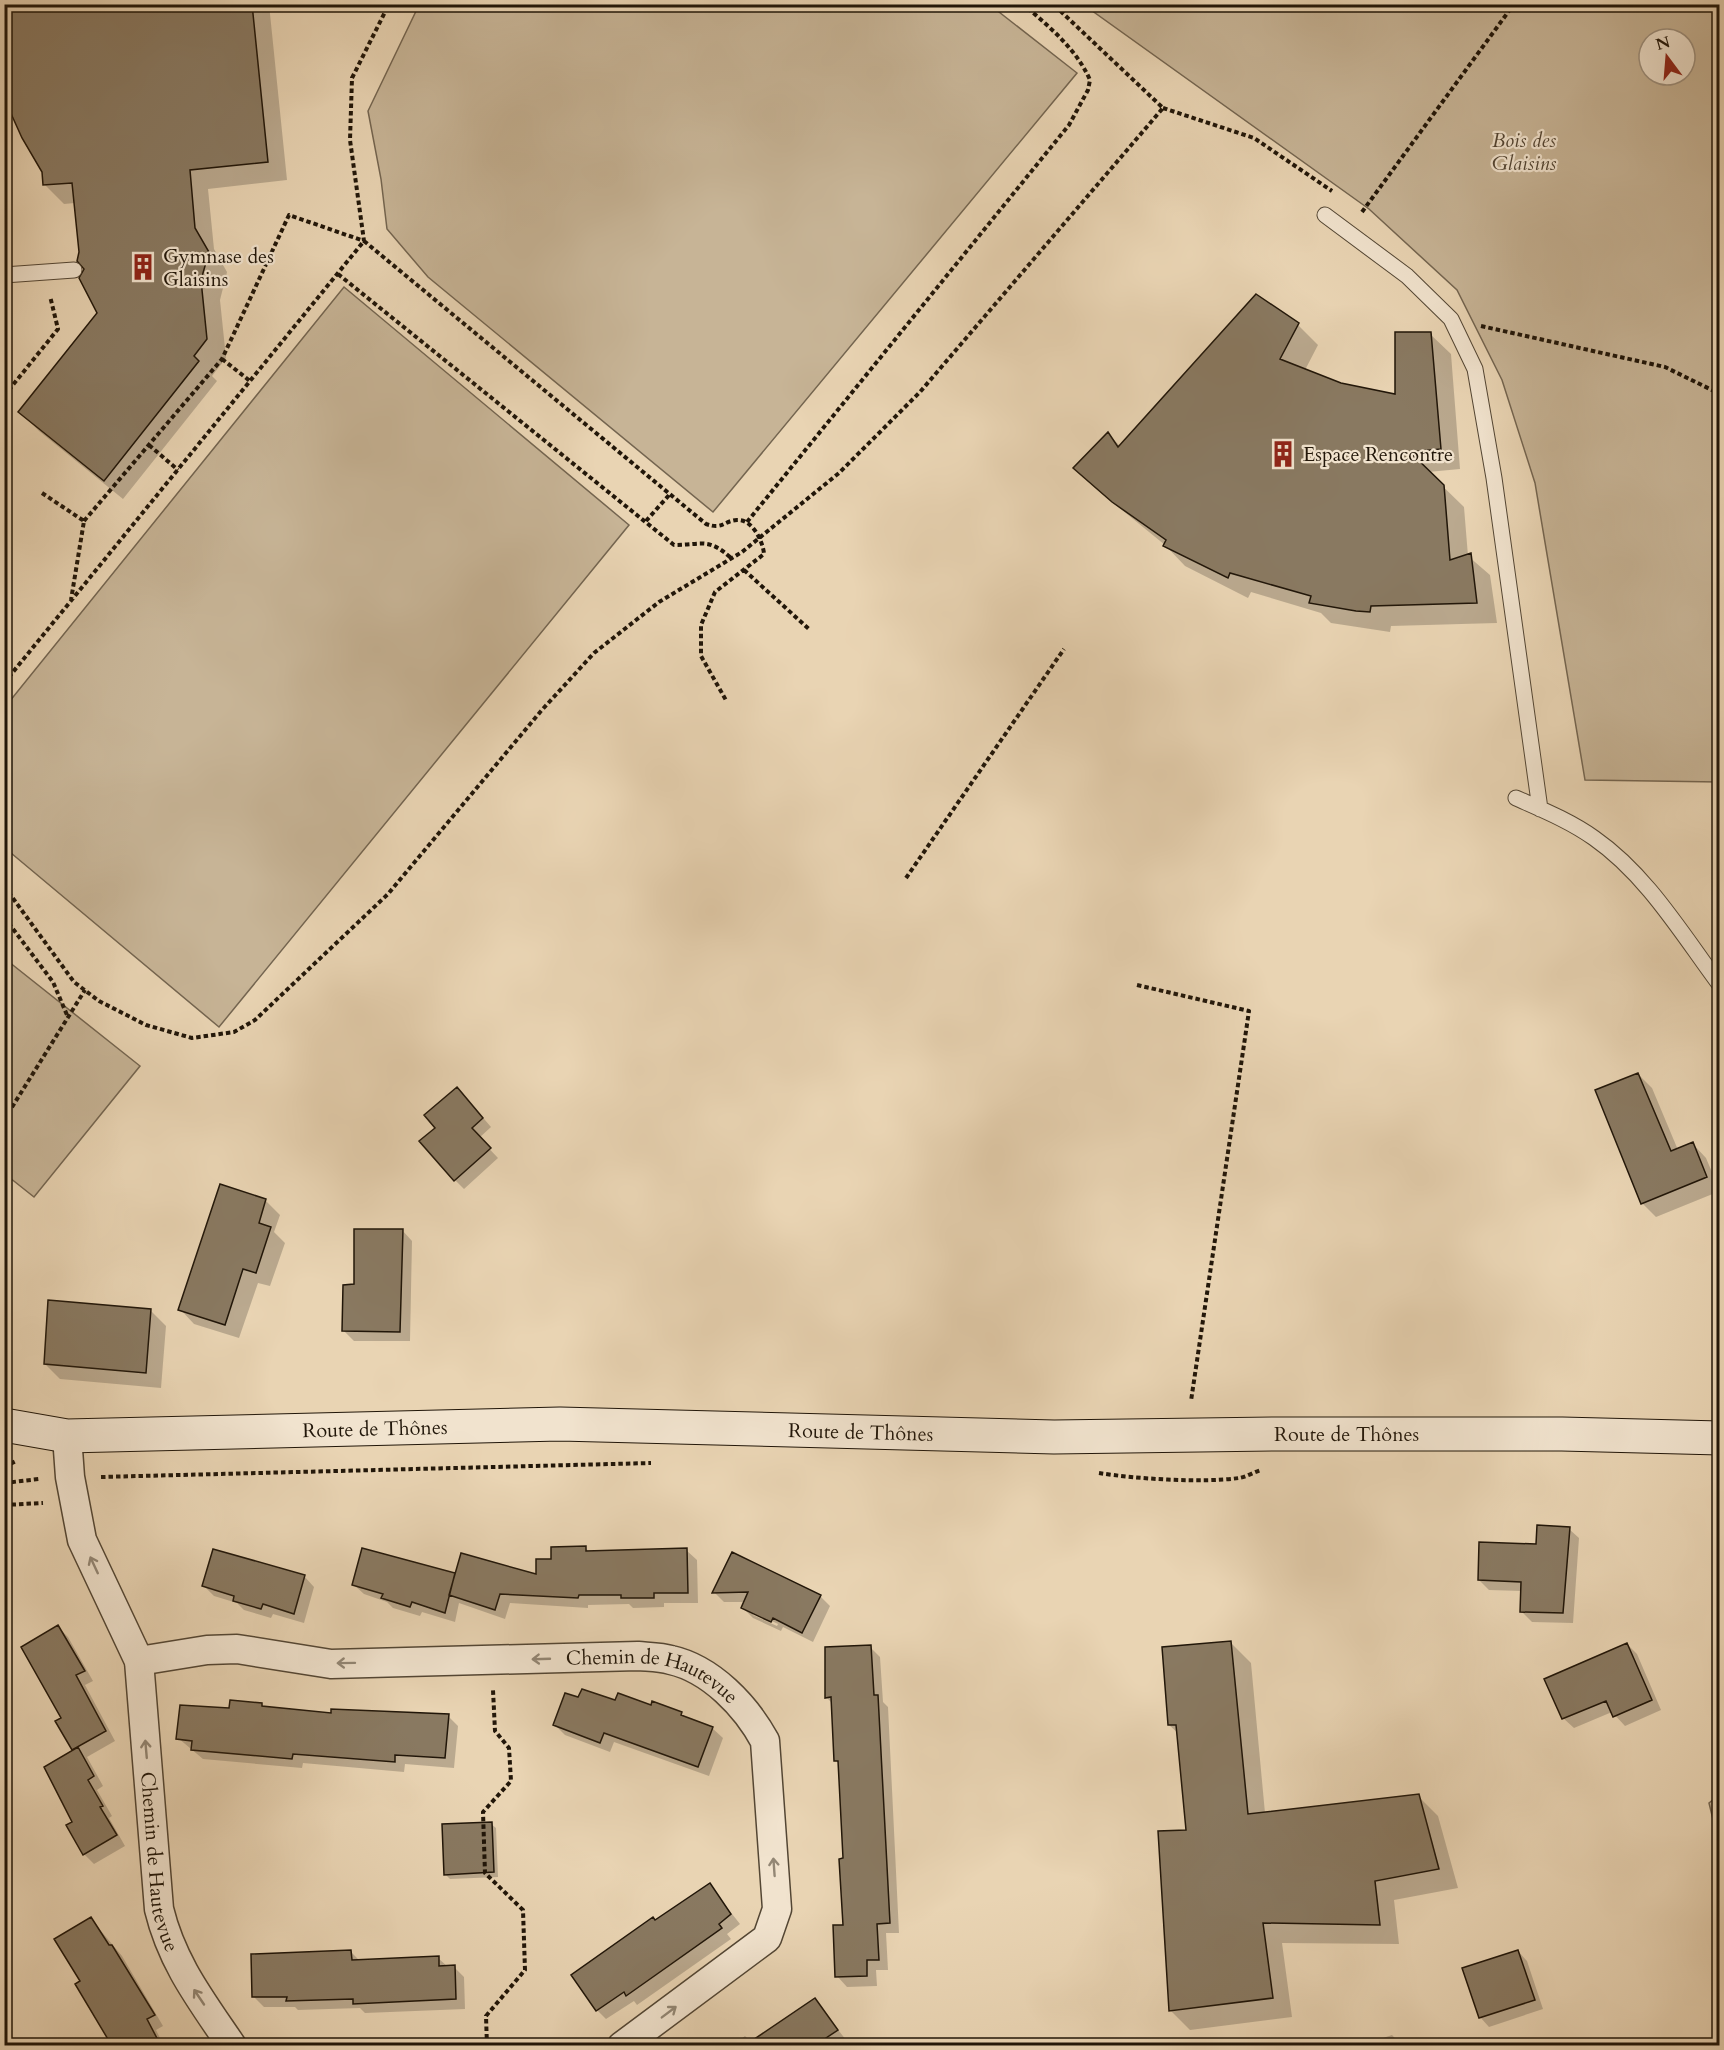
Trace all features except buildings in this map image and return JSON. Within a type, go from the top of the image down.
[{"type":"main road","name":"Route de Thônes","points":[[4,1425],[67,1436],[560,1424],[1054,1437],[1562,1434],[1719,1438]]},
{"type":"street","name":"Chemin de Hautevue","points":[[67,1436],[82,1540],[139,1661],[159,1909],[166,1938],[178,1965],[232,2046]]},
{"type":"street","name":"Chemin de Hautevue","points":[[139,1661],[207,1650],[237,1649],[331,1664],[638,1656],[672,1660],[715,1682],[753,1718],[765,1741],[777,1910],[766,1938],[622,2046]]},
{"type":"lane","points":[[1325,215],[1407,276],[1451,319],[1475,369],[1496,490],[1540,809]]},
{"type":"lane","points":[[4,275],[74,270]]},
{"type":"lane","points":[[1516,798],[1551,812],[1595,838],[1630,869],[1660,903],[1719,985]]},
{"type":"path","points":[[4,683],[364,241],[350,140],[352,78],[389,4]]},
{"type":"path","points":[[747,522],[1069,125],[1080,106],[1090,80],[1086,70],[1055,33],[1023,4]]},
{"type":"path","points":[[1053,4],[1163,108],[1254,138],[1336,193]]},
{"type":"path","points":[[1349,232],[1514,4]]},
{"type":"path","points":[[4,886],[74,982],[99,1001],[146,1025],[192,1038],[234,1032],[255,1020],[388,894],[541,711],[594,652],[659,602],[759,538],[839,473],[920,392],[1163,108]]},
{"type":"path","points":[[1354,205],[1363,211]]},
{"type":"path","points":[[71,601],[84,521],[222,359],[289,215],[364,241],[706,524],[716,528],[736,520],[747,522],[763,545],[764,554],[715,592],[701,625],[701,656],[727,702]]},
{"type":"path","points":[[4,396],[58,328],[45,272]]},
{"type":"path","points":[[338,274],[674,545],[706,542],[719,547],[731,558]]},
{"type":"path","points":[[1451,319],[1665,367],[1719,394]]},
{"type":"path","points":[[222,359],[250,381]]},
{"type":"path","points":[[149,445],[178,470]]},
{"type":"path","points":[[42,493],[84,521]]},
{"type":"path","points":[[645,521],[670,494]]},
{"type":"path","points":[[744,570],[810,630]]},
{"type":"path","points":[[906,878],[1064,649]]},
{"type":"path","points":[[4,917],[53,982],[67,1015]]},
{"type":"path","points":[[1137,985],[1249,1011],[1186,1435]]},
{"type":"path","points":[[4,1120],[84,990]]},
{"type":"path","points":[[4,1505],[34,1504],[74,1497]]},
{"type":"path","points":[[487,2046],[486,2016],[525,1970],[523,1910],[485,1873],[483,1812],[511,1781],[509,1748],[495,1731],[491,1660]]},
{"type":"green space","points":[[419,5],[990,5],[1077,73],[713,512],[428,277],[387,229],[381,179],[368,111]]},
{"type":"green space","name":"Bois des Glaisins","points":[[1084,5],[1719,5],[1719,782],[1585,780],[1535,483],[1502,380],[1457,290],[1369,209]]},
{"type":"green space","points":[[344,287],[629,525],[219,1027],[5,848],[5,707]]},
{"type":"green space","points":[[4,958],[140,1066],[34,1197],[5,1174]]},
{"type":"green space","points":[[1719,1795],[1719,1844],[1709,1803]]},
{"type":"place","name":"Gymnase des Glaisins","points":[[143,267]]},
{"type":"place","name":"Espace Rencontre","points":[[1283,454]]}]
